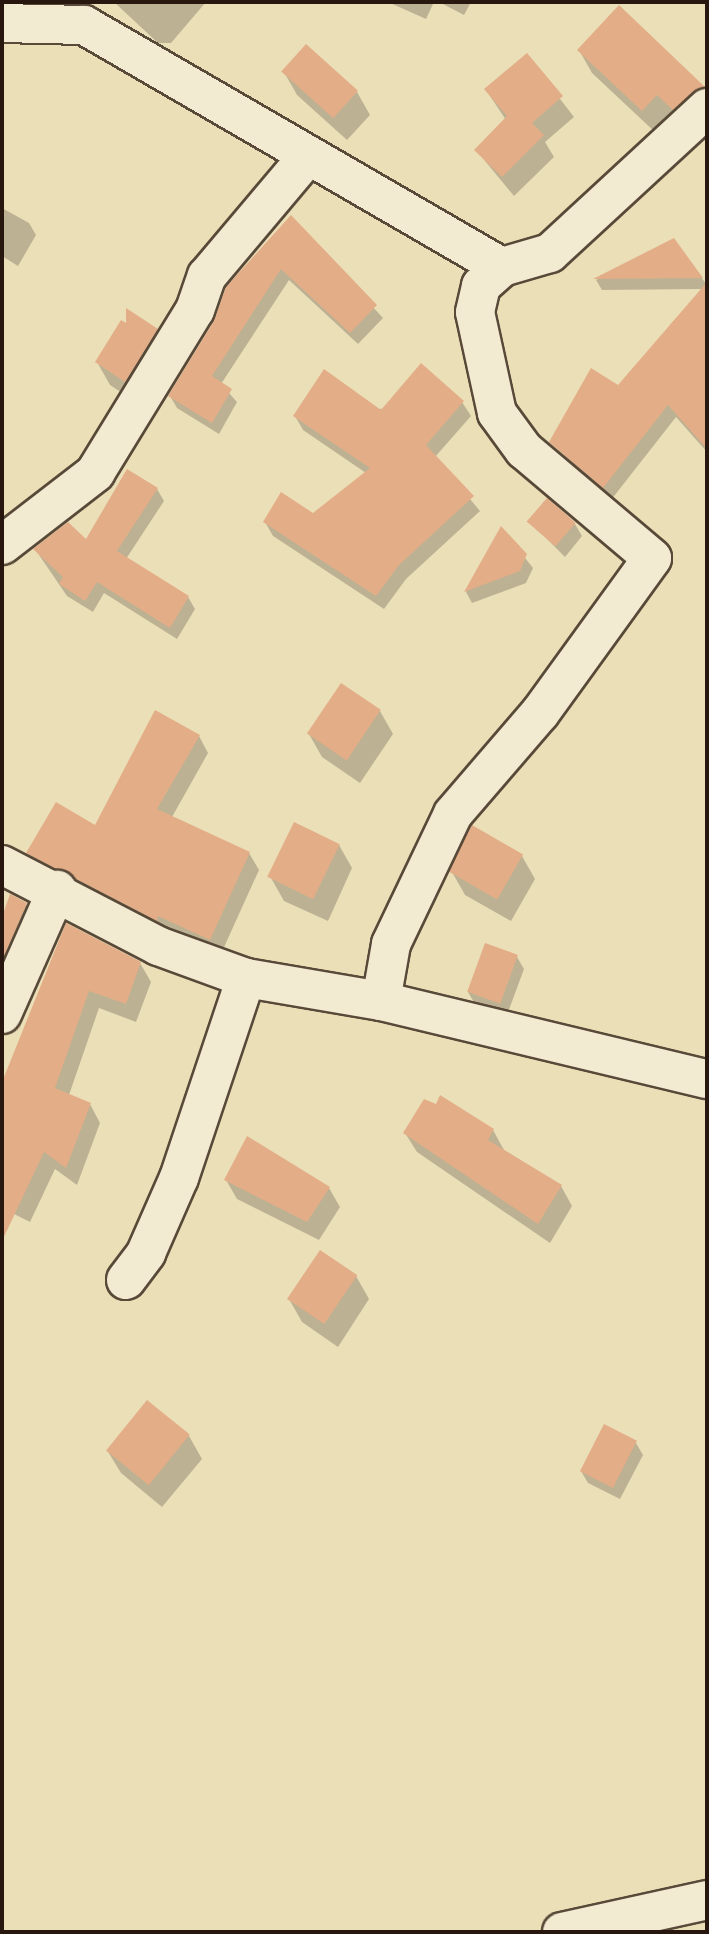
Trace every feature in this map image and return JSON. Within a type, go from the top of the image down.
[{"type":"street","points":[[2,23],[83,25],[502,267]]},
{"type":"street","points":[[381,1001],[391,944],[453,814],[540,713],[652,558],[524,450],[497,413],[475,312],[481,286],[502,267],[550,253],[707,108]]},
{"type":"street","points":[[2,545],[95,473],[195,310],[207,276],[307,156]]},
{"type":"street","points":[[2,865],[57,890],[158,946],[246,978],[381,1001],[707,1079]]},
{"type":"street","points":[[2,1014],[57,890]]},
{"type":"street","points":[[126,1280],[146,1253],[179,1178],[246,978]]},
{"type":"street","points":[[562,1932],[707,1900]]},
{"type":"building","points":[[619,5],[705,87],[673,110],[657,95],[642,111],[577,50]]},
{"type":"building","points":[[306,44],[358,91],[333,118],[281,71]]},
{"type":"building","points":[[527,53],[563,96],[532,123],[544,135],[502,177],[474,150],[507,116],[484,89]]},
{"type":"building","points":[[291,215],[377,305],[350,333],[281,269],[212,376],[232,389],[212,423],[168,396],[214,321],[226,287]]},
{"type":"building","points":[[674,238],[703,278],[593,279]]},
{"type":"building","points":[[707,282],[707,449],[668,405],[603,488],[549,442],[591,368],[618,385]]},
{"type":"building","points":[[126,308],[158,329],[125,382],[95,362],[121,320],[126,323]]},
{"type":"building","points":[[421,363],[464,401],[426,445],[474,496],[399,565],[376,596],[263,522],[281,492],[313,513],[370,468],[293,416],[324,369],[381,410]]},
{"type":"building","points":[[127,469],[158,488],[117,551],[189,596],[170,628],[97,582],[85,601],[59,584],[63,577],[33,549],[68,522],[86,539]]},
{"type":"building","points":[[547,498],[576,523],[555,546],[527,521]]},
{"type":"building","points":[[501,526],[527,554],[520,571],[464,592]]},
{"type":"building","points":[[341,683],[381,710],[347,760],[307,734]]},
{"type":"building","points":[[155,710],[200,735],[157,809],[250,852],[210,940],[158,916],[157,921],[26,853],[56,802],[95,825]]},
{"type":"building","points":[[294,822],[340,844],[313,899],[267,877]]},
{"type":"building","points":[[472,825],[523,854],[497,900],[446,870]]},
{"type":"building","points":[[10,894],[27,903],[2,961],[2,917]]},
{"type":"building","points":[[66,923],[141,962],[126,1004],[89,991],[55,1088],[91,1103],[66,1168],[44,1152],[2,1241],[2,1082]]},
{"type":"building","points":[[485,943],[518,955],[500,1004],[467,992]]},
{"type":"building","points":[[440,1095],[494,1129],[488,1140],[562,1185],[538,1224],[403,1133],[424,1099],[436,1104]]},
{"type":"building","points":[[247,1136],[330,1187],[307,1222],[224,1180]]},
{"type":"building","points":[[320,1250],[357,1275],[324,1324],[287,1299]]},
{"type":"building","points":[[147,1400],[190,1435],[149,1485],[106,1451]]},
{"type":"building","points":[[604,1424],[637,1441],[613,1488],[580,1471]]}]
